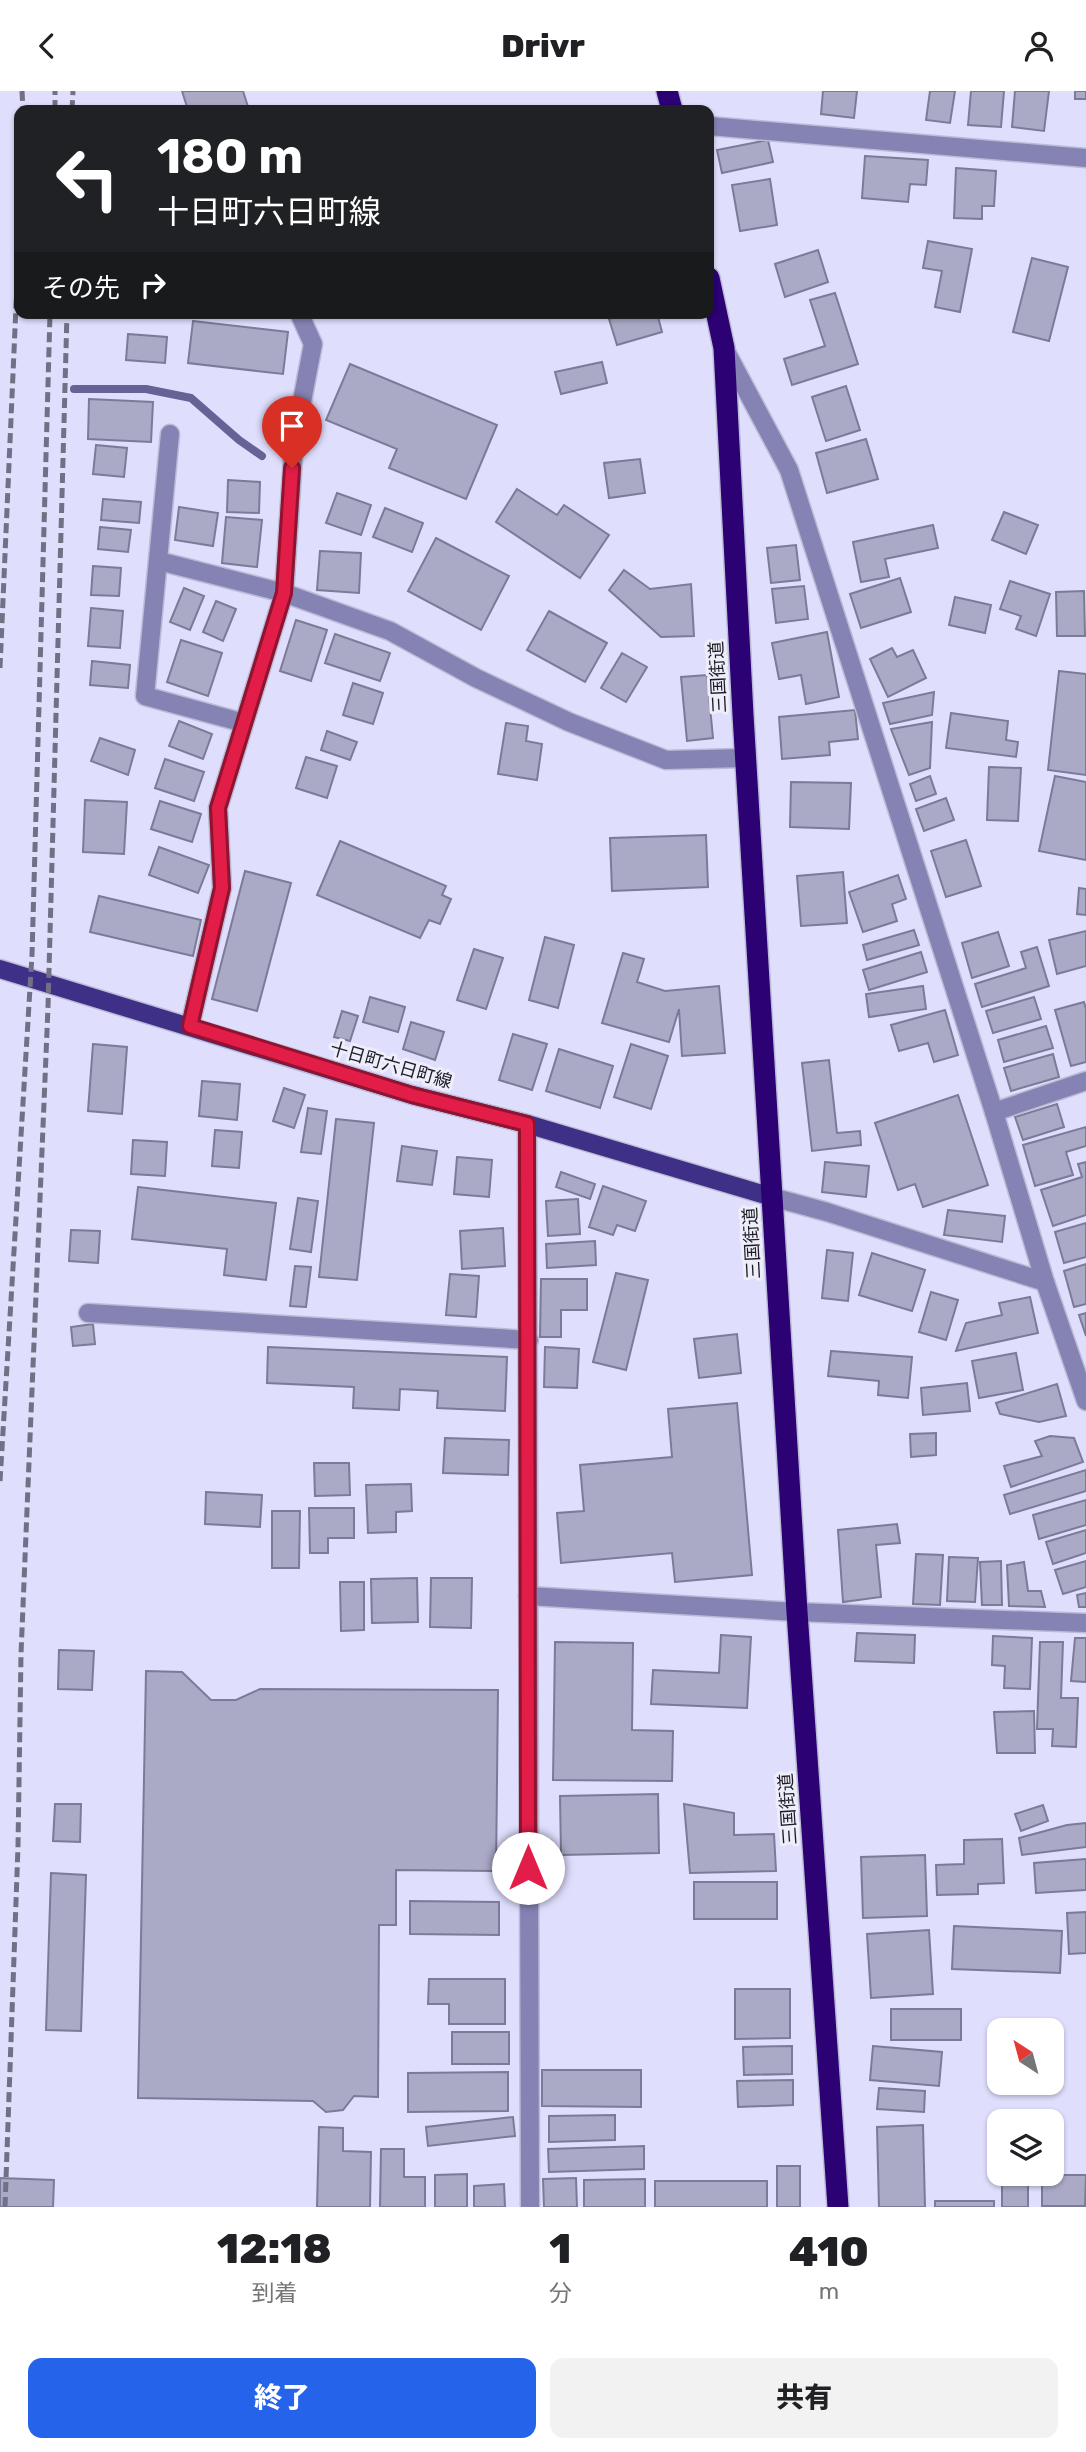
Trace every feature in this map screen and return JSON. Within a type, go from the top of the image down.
[{"type":"highway","name":"三国街道","points":[[714,301],[724,348],[745,758],[797,1612],[838,2207]]},
{"type":"main road","name":"十日町六日町線","points":[[0,969],[412,1095],[527,1124],[772,1196]]},
{"type":"street","points":[[714,126],[1086,158]]},
{"type":"street","points":[[190,1026],[222,888],[218,808],[284,593],[294,443],[313,344],[302,319]]},
{"type":"street","points":[[724,348],[789,470],[994,1111],[1045,1282],[1086,1401]]},
{"type":"street","points":[[170,434],[145,695],[244,723]]},
{"type":"street","points":[[159,561],[284,593],[390,631],[476,678],[557,717],[666,760],[745,758]]},
{"type":"street","points":[[994,1111],[1086,1081]]},
{"type":"street","points":[[527,1124],[530,2207]]},
{"type":"street","points":[[772,1196],[1045,1282]]},
{"type":"street","points":[[88,1313],[529,1340]]},
{"type":"street","points":[[528,1596],[797,1612],[1086,1623]]},
{"type":"building","points":[[182,91],[243,91],[247,105],[186,105]]},
{"type":"building","points":[[823,91],[857,91],[854,118],[821,114]]},
{"type":"building","points":[[930,91],[955,91],[950,123],[926,120]]},
{"type":"building","points":[[971,91],[1004,91],[1001,127],[968,125]]},
{"type":"building","points":[[1015,91],[1049,91],[1044,131],[1012,127]]},
{"type":"building","points":[[1075,91],[1086,91],[1086,99],[1075,99]]},
{"type":"building","points":[[768,140],[773,162],[722,173],[717,150]]},
{"type":"building","points":[[865,156],[928,160],[926,185],[910,184],[908,202],[862,198]]},
{"type":"building","points":[[956,168],[996,171],[994,206],[982,206],[982,219],[954,218]]},
{"type":"building","points":[[770,179],[777,225],[740,231],[732,185]]},
{"type":"building","points":[[928,241],[972,249],[960,312],[935,307],[942,271],[923,268]]},
{"type":"building","points":[[818,250],[828,282],[785,297],[775,264]]},
{"type":"building","points":[[1032,258],[1068,267],[1049,341],[1013,332]]},
{"type":"building","points":[[835,293],[858,364],[792,385],[784,359],[825,346],[810,300]]},
{"type":"building","points":[[609,319],[659,319],[662,332],[617,345]]},
{"type":"building","points":[[193,321],[288,332],[283,374],[188,363]]},
{"type":"building","points":[[128,334],[167,337],[165,363],[126,360]]},
{"type":"building","points":[[602,362],[607,383],[561,394],[555,372]]},
{"type":"building","points":[[350,364],[497,425],[466,499],[389,468],[397,449],[326,420]]},
{"type":"building","points":[[846,386],[860,430],[826,441],[812,397]]},
{"type":"building","points":[[89,399],[153,402],[151,442],[88,439]]},
{"type":"building","points":[[866,439],[878,479],[827,493],[816,453]]},
{"type":"building","points":[[96,445],[127,448],[124,477],[93,474]]},
{"type":"building","points":[[640,459],[645,493],[609,498],[604,463]]},
{"type":"building","points":[[228,480],[260,482],[259,513],[227,512]]},
{"type":"building","points":[[517,489],[557,515],[564,505],[609,535],[580,578],[496,522]]},
{"type":"building","points":[[337,493],[371,505],[361,535],[326,523]]},
{"type":"building","points":[[103,499],[141,502],[139,523],[101,520]]},
{"type":"building","points":[[179,507],[218,513],[213,546],[175,540]]},
{"type":"building","points":[[385,508],[423,523],[412,552],[373,537]]},
{"type":"building","points":[[1004,512],[1038,525],[1026,554],[992,540]]},
{"type":"building","points":[[226,517],[262,520],[257,567],[222,563]]},
{"type":"building","points":[[933,525],[938,548],[885,559],[889,577],[861,582],[853,542]]},
{"type":"building","points":[[100,527],[131,530],[128,552],[98,549]]},
{"type":"building","points":[[436,538],[509,576],[481,630],[408,591]]},
{"type":"building","points":[[796,545],[800,580],[771,583],[767,548]]},
{"type":"building","points":[[320,551],[361,553],[359,593],[317,590]]},
{"type":"building","points":[[93,566],[121,568],[119,596],[91,595]]},
{"type":"building","points":[[624,570],[650,589],[691,584],[694,636],[661,637],[609,590]]},
{"type":"building","points":[[900,578],[911,612],[861,628],[850,594]]},
{"type":"building","points":[[1010,581],[1050,594],[1036,636],[1016,629],[1021,616],[1000,609]]},
{"type":"building","points":[[804,586],[808,619],[776,623],[772,589]]},
{"type":"building","points":[[184,588],[204,596],[190,630],[170,622]]},
{"type":"building","points":[[1084,591],[1085,636],[1057,636],[1056,592]]},
{"type":"building","points":[[955,597],[991,605],[985,633],[949,625]]},
{"type":"building","points":[[216,601],[236,609],[223,641],[203,632]]},
{"type":"building","points":[[91,608],[123,611],[120,648],[88,646]]},
{"type":"building","points":[[549,611],[607,643],[585,682],[527,650]]},
{"type":"building","points":[[296,620],[327,630],[311,681],[280,671]]},
{"type":"building","points":[[827,632],[839,697],[806,704],[801,675],[779,679],[772,643]]},
{"type":"building","points":[[335,634],[390,653],[380,681],[325,663]]},
{"type":"building","points":[[181,640],[222,653],[208,696],[167,682]]},
{"type":"building","points":[[892,648],[897,657],[913,650],[926,678],[888,697],[870,659]]},
{"type":"building","points":[[622,653],[647,667],[626,702],[601,688]]},
{"type":"building","points":[[92,661],[130,665],[128,688],[90,685]]},
{"type":"building","points":[[1059,671],[1086,674],[1086,775],[1048,770]]},
{"type":"building","points":[[707,675],[713,738],[687,741],[681,677]]},
{"type":"building","points":[[353,683],[383,693],[373,724],[343,715]]},
{"type":"building","points":[[934,692],[932,715],[890,724],[883,703]]},
{"type":"building","points":[[855,710],[858,739],[829,742],[830,755],[782,759],[779,717]]},
{"type":"building","points":[[951,713],[1008,721],[1006,740],[1018,742],[1016,757],[946,748]]},
{"type":"building","points":[[179,721],[212,734],[203,759],[169,746]]},
{"type":"building","points":[[932,722],[930,768],[909,775],[891,729]]},
{"type":"building","points":[[506,723],[528,726],[526,741],[542,744],[537,780],[498,774]]},
{"type":"building","points":[[327,731],[357,742],[350,760],[321,750]]},
{"type":"building","points":[[100,738],[135,750],[128,775],[91,761]]},
{"type":"building","points":[[306,757],[337,766],[327,798],[296,788]]},
{"type":"building","points":[[165,759],[204,772],[194,801],[155,788]]},
{"type":"building","points":[[989,767],[1021,768],[1018,821],[987,820]]},
{"type":"building","points":[[930,776],[936,794],[916,801],[910,784]]},
{"type":"building","points":[[1055,776],[1086,782],[1086,860],[1039,851]]},
{"type":"building","points":[[791,782],[851,783],[849,829],[790,827]]},
{"type":"building","points":[[946,798],[954,820],[924,831],[916,809]]},
{"type":"building","points":[[85,800],[127,802],[124,854],[83,852]]},
{"type":"building","points":[[160,801],[201,814],[192,842],[151,829]]},
{"type":"building","points":[[706,835],[708,887],[612,891],[610,838]]},
{"type":"building","points":[[966,840],[981,886],[946,897],[931,851]]},
{"type":"building","points":[[340,841],[446,886],[442,895],[451,899],[440,924],[429,920],[420,938],[317,895]]},
{"type":"building","points":[[159,847],[209,865],[198,893],[149,875]]},
{"type":"building","points":[[245,871],[291,883],[257,1011],[212,999]]},
{"type":"building","points":[[843,872],[847,923],[801,926],[797,876]]},
{"type":"building","points":[[898,875],[906,899],[892,904],[897,921],[863,932],[849,892]]},
{"type":"building","points":[[1079,888],[1086,889],[1086,915],[1077,914]]},
{"type":"building","points":[[99,896],[201,920],[193,956],[90,932]]},
{"type":"building","points":[[914,930],[919,945],[867,960],[863,945]]},
{"type":"building","points":[[1086,931],[1086,966],[1057,974],[1049,940]]},
{"type":"building","points":[[998,932],[1009,966],[972,978],[962,943]]},
{"type":"building","points":[[545,937],[574,945],[558,1008],[529,1000]]},
{"type":"building","points":[[1037,947],[1049,986],[982,1007],[975,984],[1026,968],[1021,952]]},
{"type":"building","points":[[474,949],[503,958],[486,1009],[457,1000]]},
{"type":"building","points":[[921,952],[927,972],[869,990],[863,970]]},
{"type":"building","points":[[623,953],[644,959],[637,982],[665,991],[719,986],[725,1053],[682,1056],[679,1009],[669,1042],[602,1023]]},
{"type":"building","points":[[923,986],[926,1009],[869,1017],[866,994]]},
{"type":"building","points":[[370,997],[405,1007],[398,1032],[363,1022]]},
{"type":"building","points":[[1034,997],[1041,1019],[993,1033],[986,1011]]},
{"type":"building","points":[[1084,1002],[1086,1062],[1071,1066],[1055,1010]]},
{"type":"building","points":[[945,1010],[958,1055],[934,1062],[928,1043],[899,1051],[891,1025]]},
{"type":"building","points":[[342,1011],[358,1016],[350,1041],[334,1037]]},
{"type":"building","points":[[411,1022],[444,1032],[435,1060],[403,1049]]},
{"type":"building","points":[[1046,1026],[1053,1048],[1004,1062],[998,1040]]},
{"type":"building","points":[[513,1034],[547,1044],[532,1090],[499,1080]]},
{"type":"building","points":[[93,1044],[127,1047],[122,1114],[88,1111]]},
{"type":"building","points":[[631,1044],[668,1056],[651,1109],[614,1097]]},
{"type":"building","points":[[559,1049],[613,1066],[600,1108],[546,1091]]},
{"type":"building","points":[[1053,1054],[1059,1077],[1011,1091],[1004,1068]]},
{"type":"building","points":[[829,1060],[837,1133],[860,1131],[861,1145],[812,1151],[802,1063]]},
{"type":"building","points":[[202,1081],[240,1084],[237,1120],[199,1116]]},
{"type":"building","points":[[284,1088],[305,1095],[294,1128],[273,1121]]},
{"type":"building","points":[[958,1095],[988,1185],[923,1207],[915,1184],[898,1190],[875,1123]]},
{"type":"building","points":[[1057,1104],[1064,1127],[1023,1140],[1015,1117]]},
{"type":"building","points":[[308,1108],[327,1111],[321,1154],[301,1152]]},
{"type":"building","points":[[336,1119],[374,1123],[357,1280],[319,1277]]},
{"type":"building","points":[[1086,1127],[1086,1146],[1066,1152],[1073,1175],[1035,1186],[1023,1145]]},
{"type":"building","points":[[215,1130],[242,1132],[239,1168],[212,1166]]},
{"type":"building","points":[[133,1140],[167,1142],[165,1176],[131,1174]]},
{"type":"building","points":[[402,1146],[437,1151],[432,1185],[397,1181]]},
{"type":"building","points":[[457,1157],[492,1160],[489,1197],[454,1194]]},
{"type":"building","points":[[825,1162],[869,1166],[866,1197],[822,1192]]},
{"type":"building","points":[[1086,1162],[1086,1215],[1053,1226],[1041,1190],[1082,1177],[1078,1164]]},
{"type":"building","points":[[561,1172],[595,1184],[590,1199],[556,1187]]},
{"type":"building","points":[[603,1186],[646,1201],[635,1231],[617,1225],[613,1235],[589,1227]]},
{"type":"building","points":[[138,1187],[276,1203],[266,1280],[224,1275],[227,1249],[132,1239]]},
{"type":"building","points":[[298,1198],[318,1201],[311,1252],[290,1249]]},
{"type":"building","points":[[578,1199],[580,1234],[548,1236],[546,1201]]},
{"type":"building","points":[[948,1210],[1005,1216],[1002,1242],[944,1235]]},
{"type":"building","points":[[1086,1223],[1086,1257],[1064,1263],[1055,1232]]},
{"type":"building","points":[[503,1228],[505,1266],[462,1269],[460,1231]]},
{"type":"building","points":[[71,1230],[100,1231],[98,1263],[69,1261]]},
{"type":"building","points":[[595,1241],[596,1265],[547,1268],[546,1244]]},
{"type":"building","points":[[827,1250],[853,1253],[848,1301],[822,1298]]},
{"type":"building","points":[[872,1253],[925,1270],[912,1311],[859,1295]]},
{"type":"building","points":[[1086,1264],[1086,1304],[1074,1307],[1064,1271]]},
{"type":"building","points":[[295,1266],[311,1267],[306,1307],[290,1306]]},
{"type":"building","points":[[616,1273],[648,1280],[626,1370],[593,1362]]},
{"type":"building","points":[[450,1274],[479,1276],[476,1317],[446,1315]]},
{"type":"building","points":[[541,1279],[587,1279],[587,1310],[561,1310],[561,1337],[540,1337]]},
{"type":"building","points":[[931,1292],[958,1300],[946,1340],[919,1332]]},
{"type":"building","points":[[1030,1297],[1038,1333],[956,1351],[966,1323],[1002,1315],[999,1303]]},
{"type":"building","points":[[1086,1313],[1086,1336],[1079,1315]]},
{"type":"building","points":[[93,1324],[95,1344],[73,1346],[71,1327]]},
{"type":"building","points":[[737,1334],[741,1373],[699,1378],[694,1339]]},
{"type":"building","points":[[268,1347],[507,1357],[505,1411],[437,1408],[438,1391],[400,1389],[399,1410],[353,1408],[354,1387],[267,1383]]},
{"type":"building","points":[[545,1347],[579,1349],[577,1388],[544,1387]]},
{"type":"building","points":[[831,1351],[912,1357],[908,1398],[878,1395],[879,1381],[828,1376]]},
{"type":"building","points":[[1016,1353],[1023,1390],[979,1398],[972,1361]]},
{"type":"building","points":[[967,1383],[970,1411],[923,1415],[921,1388]]},
{"type":"building","points":[[1057,1384],[1066,1416],[1039,1422],[1000,1414],[996,1403]]},
{"type":"building","points":[[737,1403],[752,1575],[675,1582],[672,1553],[561,1563],[557,1513],[584,1511],[580,1465],[672,1457],[668,1409]]},
{"type":"building","points":[[936,1433],[936,1455],[911,1457],[910,1434]]},
{"type":"building","points":[[1050,1436],[1074,1438],[1083,1462],[1011,1487],[1004,1466],[1042,1456],[1035,1441]]},
{"type":"building","points":[[445,1438],[509,1440],[508,1475],[443,1473]]},
{"type":"building","points":[[314,1463],[349,1463],[350,1495],[315,1496]]},
{"type":"building","points":[[1086,1470],[1086,1491],[1010,1514],[1004,1495]]},
{"type":"building","points":[[411,1484],[412,1511],[396,1512],[396,1532],[368,1533],[366,1485]]},
{"type":"building","points":[[206,1492],[262,1495],[260,1527],[205,1524]]},
{"type":"building","points":[[1086,1500],[1086,1525],[1039,1539],[1033,1515]]},
{"type":"building","points":[[309,1508],[354,1508],[354,1538],[328,1538],[328,1553],[310,1553]]},
{"type":"building","points":[[272,1511],[300,1511],[299,1568],[272,1568]]},
{"type":"building","points":[[897,1524],[900,1543],[876,1545],[881,1597],[843,1602],[838,1530]]},
{"type":"building","points":[[1086,1530],[1086,1553],[1053,1564],[1046,1542]]},
{"type":"building","points":[[916,1554],[943,1555],[940,1605],[913,1604]]},
{"type":"building","points":[[949,1557],[978,1558],[975,1602],[947,1601]]},
{"type":"building","points":[[1001,1561],[1002,1605],[982,1605],[980,1562]]},
{"type":"building","points":[[1086,1561],[1086,1587],[1063,1594],[1055,1570]]},
{"type":"building","points":[[1024,1562],[1028,1591],[1041,1591],[1045,1607],[1009,1606],[1007,1565]]},
{"type":"building","points":[[417,1578],[418,1622],[372,1623],[371,1579]]},
{"type":"building","points":[[431,1578],[472,1578],[471,1628],[430,1627]]},
{"type":"building","points":[[340,1582],[364,1582],[364,1630],[341,1631]]},
{"type":"building","points":[[1086,1593],[1086,1607],[1079,1607],[1077,1595]]},
{"type":"building","points":[[857,1633],[915,1635],[914,1663],[855,1661]]},
{"type":"building","points":[[721,1635],[751,1637],[747,1708],[651,1704],[653,1670],[719,1673]]},
{"type":"building","points":[[993,1636],[1032,1638],[1030,1689],[1004,1688],[1005,1666],[992,1665]]},
{"type":"building","points":[[1075,1638],[1086,1638],[1086,1682],[1071,1681]]},
{"type":"building","points":[[555,1642],[633,1643],[632,1730],[673,1731],[672,1781],[553,1780]]},
{"type":"building","points":[[1040,1642],[1063,1642],[1061,1698],[1078,1698],[1076,1747],[1052,1746],[1053,1729],[1037,1729]]},
{"type":"building","points":[[59,1650],[94,1651],[92,1690],[58,1689]]},
{"type":"building","points":[[146,1671],[182,1672],[211,1700],[236,1700],[260,1689],[498,1690],[496,1871],[396,1870],[396,1925],[379,1925],[378,2097],[354,2096],[343,2110],[326,2112],[313,2101],[138,2098]]},
{"type":"building","points":[[1034,1711],[1035,1753],[997,1753],[994,1712]]},
{"type":"building","points":[[658,1794],[659,1853],[561,1855],[560,1796]]},
{"type":"building","points":[[55,1804],[81,1804],[80,1842],[53,1841]]},
{"type":"building","points":[[684,1804],[734,1813],[734,1835],[774,1834],[776,1871],[690,1873]]},
{"type":"building","points":[[1043,1805],[1048,1821],[1021,1831],[1015,1814]]},
{"type":"building","points":[[1086,1823],[1086,1847],[1022,1855],[1019,1838],[1067,1825]]},
{"type":"building","points":[[1002,1839],[1004,1883],[978,1884],[978,1894],[937,1895],[936,1865],[964,1864],[964,1840]]},
{"type":"building","points":[[925,1855],[927,1916],[863,1918],[861,1857]]},
{"type":"building","points":[[1086,1859],[1086,1890],[1036,1893],[1034,1863]]},
{"type":"building","points":[[51,1873],[86,1875],[81,2031],[46,2030]]},
{"type":"building","points":[[694,1882],[777,1882],[777,1919],[694,1919]]},
{"type":"building","points":[[410,1901],[499,1902],[499,1935],[410,1934]]},
{"type":"building","points":[[1086,1912],[1086,1953],[1069,1954],[1067,1913]]},
{"type":"building","points":[[954,1926],[1062,1931],[1060,1973],[952,1969]]},
{"type":"building","points":[[929,1930],[933,1994],[871,1998],[867,1934]]},
{"type":"building","points":[[429,1979],[505,1979],[505,2024],[449,2024],[449,2004],[428,2004]]},
{"type":"building","points":[[735,1989],[790,1989],[790,2038],[735,2039]]},
{"type":"building","points":[[891,2009],[961,2009],[961,2040],[891,2040]]},
{"type":"building","points":[[452,2032],[509,2032],[509,2064],[452,2064]]},
{"type":"building","points":[[792,2046],[792,2074],[744,2075],[743,2047]]},
{"type":"building","points":[[873,2046],[942,2052],[939,2086],[870,2080]]},
{"type":"building","points":[[542,2070],[641,2070],[641,2107],[542,2106]]},
{"type":"building","points":[[508,2072],[508,2111],[408,2112],[408,2073]]},
{"type":"building","points":[[793,2080],[793,2105],[738,2107],[737,2081]]},
{"type":"building","points":[[879,2088],[925,2091],[924,2112],[877,2109]]},
{"type":"building","points":[[615,2115],[615,2140],[549,2142],[549,2116]]},
{"type":"building","points":[[513,2117],[515,2136],[428,2146],[426,2127]]},
{"type":"building","points":[[923,2125],[925,2207],[879,2207],[877,2127]]},
{"type":"building","points":[[319,2127],[343,2128],[343,2151],[371,2152],[370,2207],[317,2207]]},
{"type":"building","points":[[644,2146],[644,2169],[549,2172],[548,2149]]},
{"type":"building","points":[[381,2149],[404,2149],[404,2177],[425,2177],[425,2207],[380,2207]]},
{"type":"building","points":[[777,2166],[800,2166],[800,2207],[777,2207]]},
{"type":"building","points":[[467,2174],[467,2207],[435,2207],[435,2175]]},
{"type":"building","points":[[1064,2175],[1086,2175],[1085,2206],[1042,2206],[1042,2186],[1064,2186]]},
{"type":"building","points":[[0,2178],[54,2180],[53,2207],[0,2207]]},
{"type":"building","points":[[576,2178],[577,2207],[544,2207],[543,2179]]},
{"type":"building","points":[[645,2179],[645,2207],[584,2207],[584,2180]]},
{"type":"building","points":[[655,2181],[767,2181],[767,2207],[655,2207]]},
{"type":"building","points":[[504,2184],[505,2207],[474,2207],[474,2186]]},
{"type":"building","points":[[1002,2186],[1028,2186],[1028,2207],[1002,2207]]},
{"type":"building","points":[[935,2201],[994,2201],[994,2207],[935,2207]]},
{"type":"waterway","points":[[74,389],[146,389],[191,398],[239,440],[262,456]]},
{"type":"railway","points":[[22,91],[23,105]]},
{"type":"railway","points":[[55,91],[55,105]]},
{"type":"railway","points":[[72,105],[73,91]]},
{"type":"railway","points":[[0,668],[15,319]]},
{"type":"railway","points":[[0,1481],[32,955],[50,319]]},
{"type":"railway","points":[[5,2207],[18,1846],[21,1654],[48,1007],[67,319]]},
{"type":"route","points":[[292,468],[284,593],[218,808],[222,888],[190,1026],[412,1095],[527,1124],[528,1868]]}]
